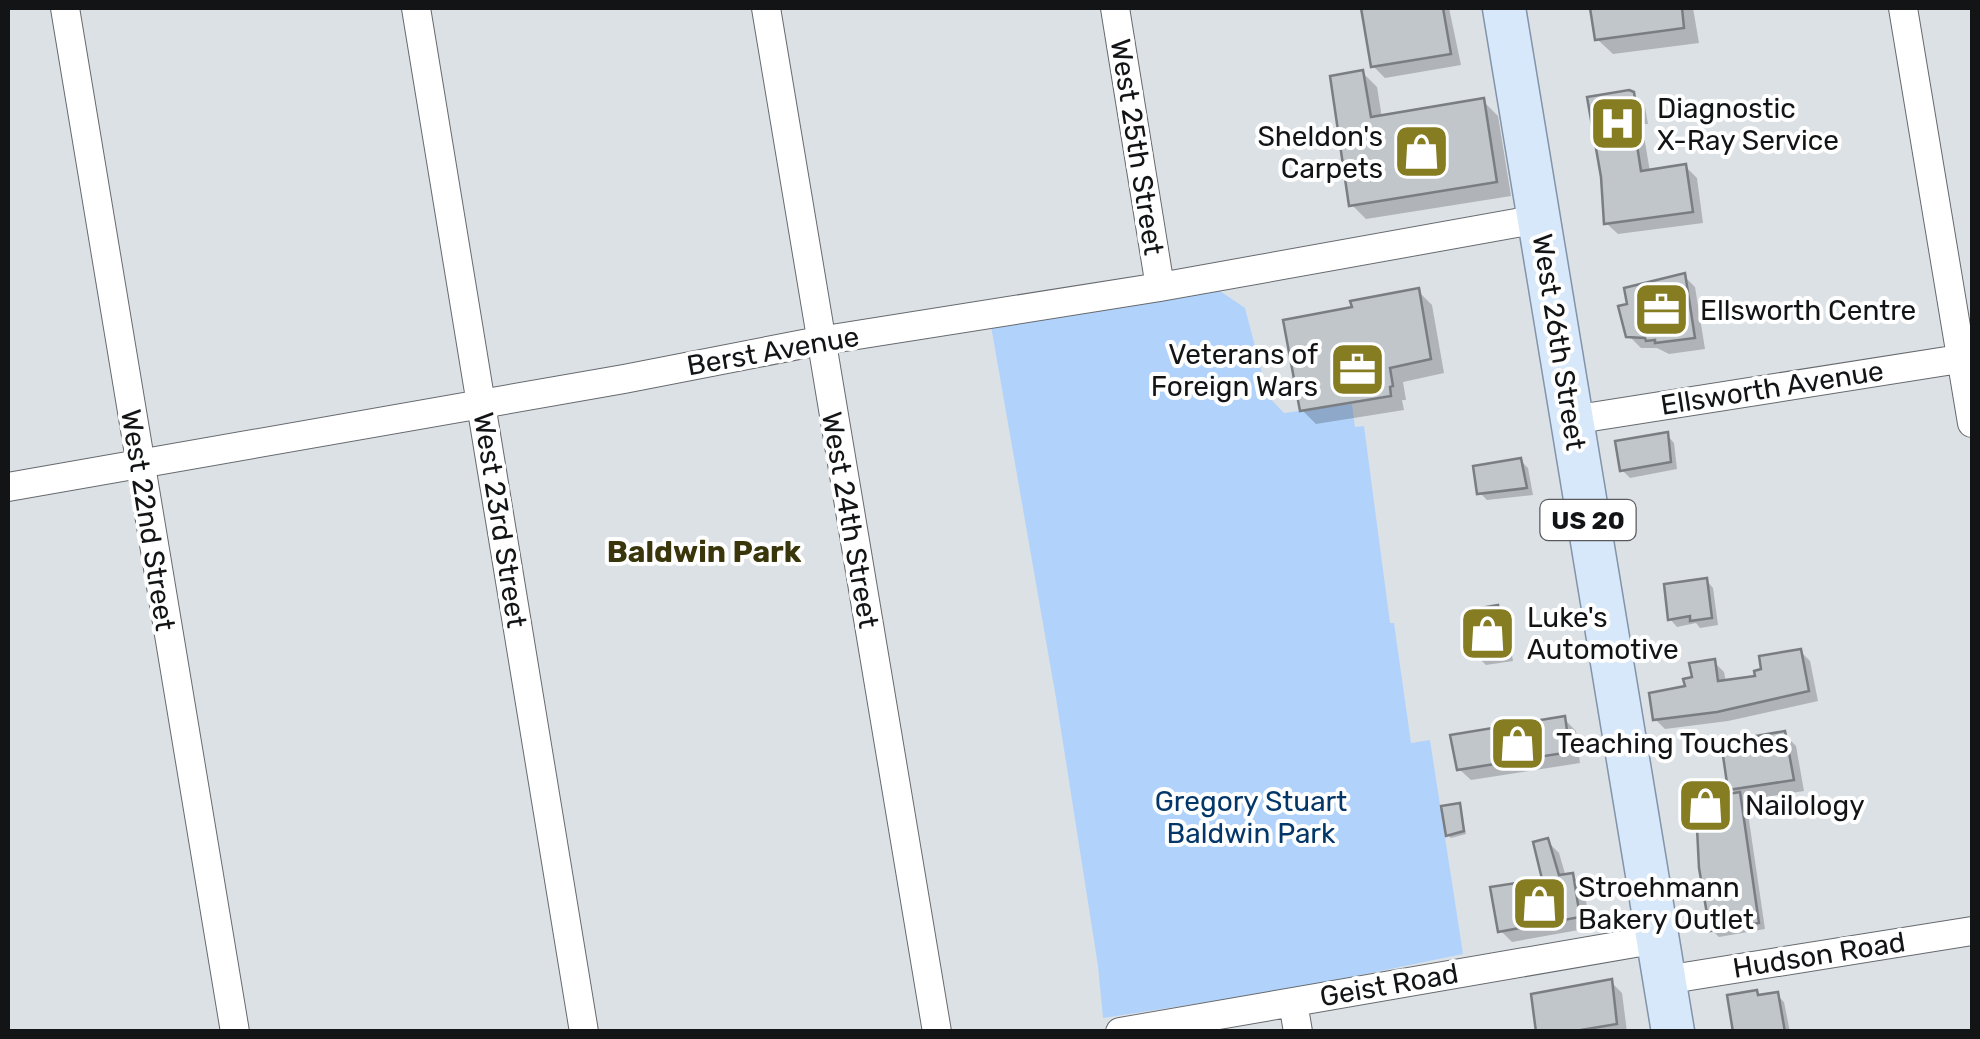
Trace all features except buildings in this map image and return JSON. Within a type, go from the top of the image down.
[{"type":"main road","name":"West 26th Street","points":[[1504,8],[1673,1032]]},
{"type":"street","name":"West 22nd Street","points":[[65,8],[234,1032]]},
{"type":"street","name":"West 23rd Street","points":[[416,8],[584,1032]]},
{"type":"street","name":"West 24th Street","points":[[766,8],[936,1032]]},
{"type":"street","name":"West 25th Street","points":[[1115,8],[1160,287]]},
{"type":"street","points":[[1903,8],[1967,358],[1972,423]]},
{"type":"street","name":"Berst Avenue","points":[[8,486],[819,341],[1160,287],[1539,219]]},
{"type":"street","name":"Ellsworth Avenue","points":[[1572,420],[1967,358]]},
{"type":"street","name":"Hudson Road","points":[[1664,980],[1972,930]]},
{"type":"street","name":"Geist Road","points":[[1120,1032],[1658,939]]},
{"type":"street","points":[[1293,1002],[1298,1032]]},
{"type":"green space","name":"Gregory Stuart Baldwin Park","points":[[1217,289],[1245,308],[1268,396],[1284,413],[1352,404],[1355,427],[1364,426],[1390,623],[1394,623],[1411,743],[1430,740],[1463,954],[1293,989],[1103,1018],[1056,698],[991,326]]},
{"type":"place","name":"Diagnostic X-Ray Service","points":[[1618,124]]},
{"type":"place","name":"Sheldon's Carpets","points":[[1422,152]]},
{"type":"place","name":"Ellsworth Centre","points":[[1661,310]]},
{"type":"place","name":"Veterans of Foreign Wars","points":[[1357,370]]},
{"type":"place","name":"Luke's Automotive","points":[[1488,633]]},
{"type":"place","name":"Teaching Touches","points":[[1517,743]]},
{"type":"place","name":"Nailology","points":[[1706,805]]},
{"type":"place","name":"Stroehmann Bakery Outlet","points":[[1539,903]]},
{"type":"district","name":"Baldwin Park","points":[[704,552]]}]
